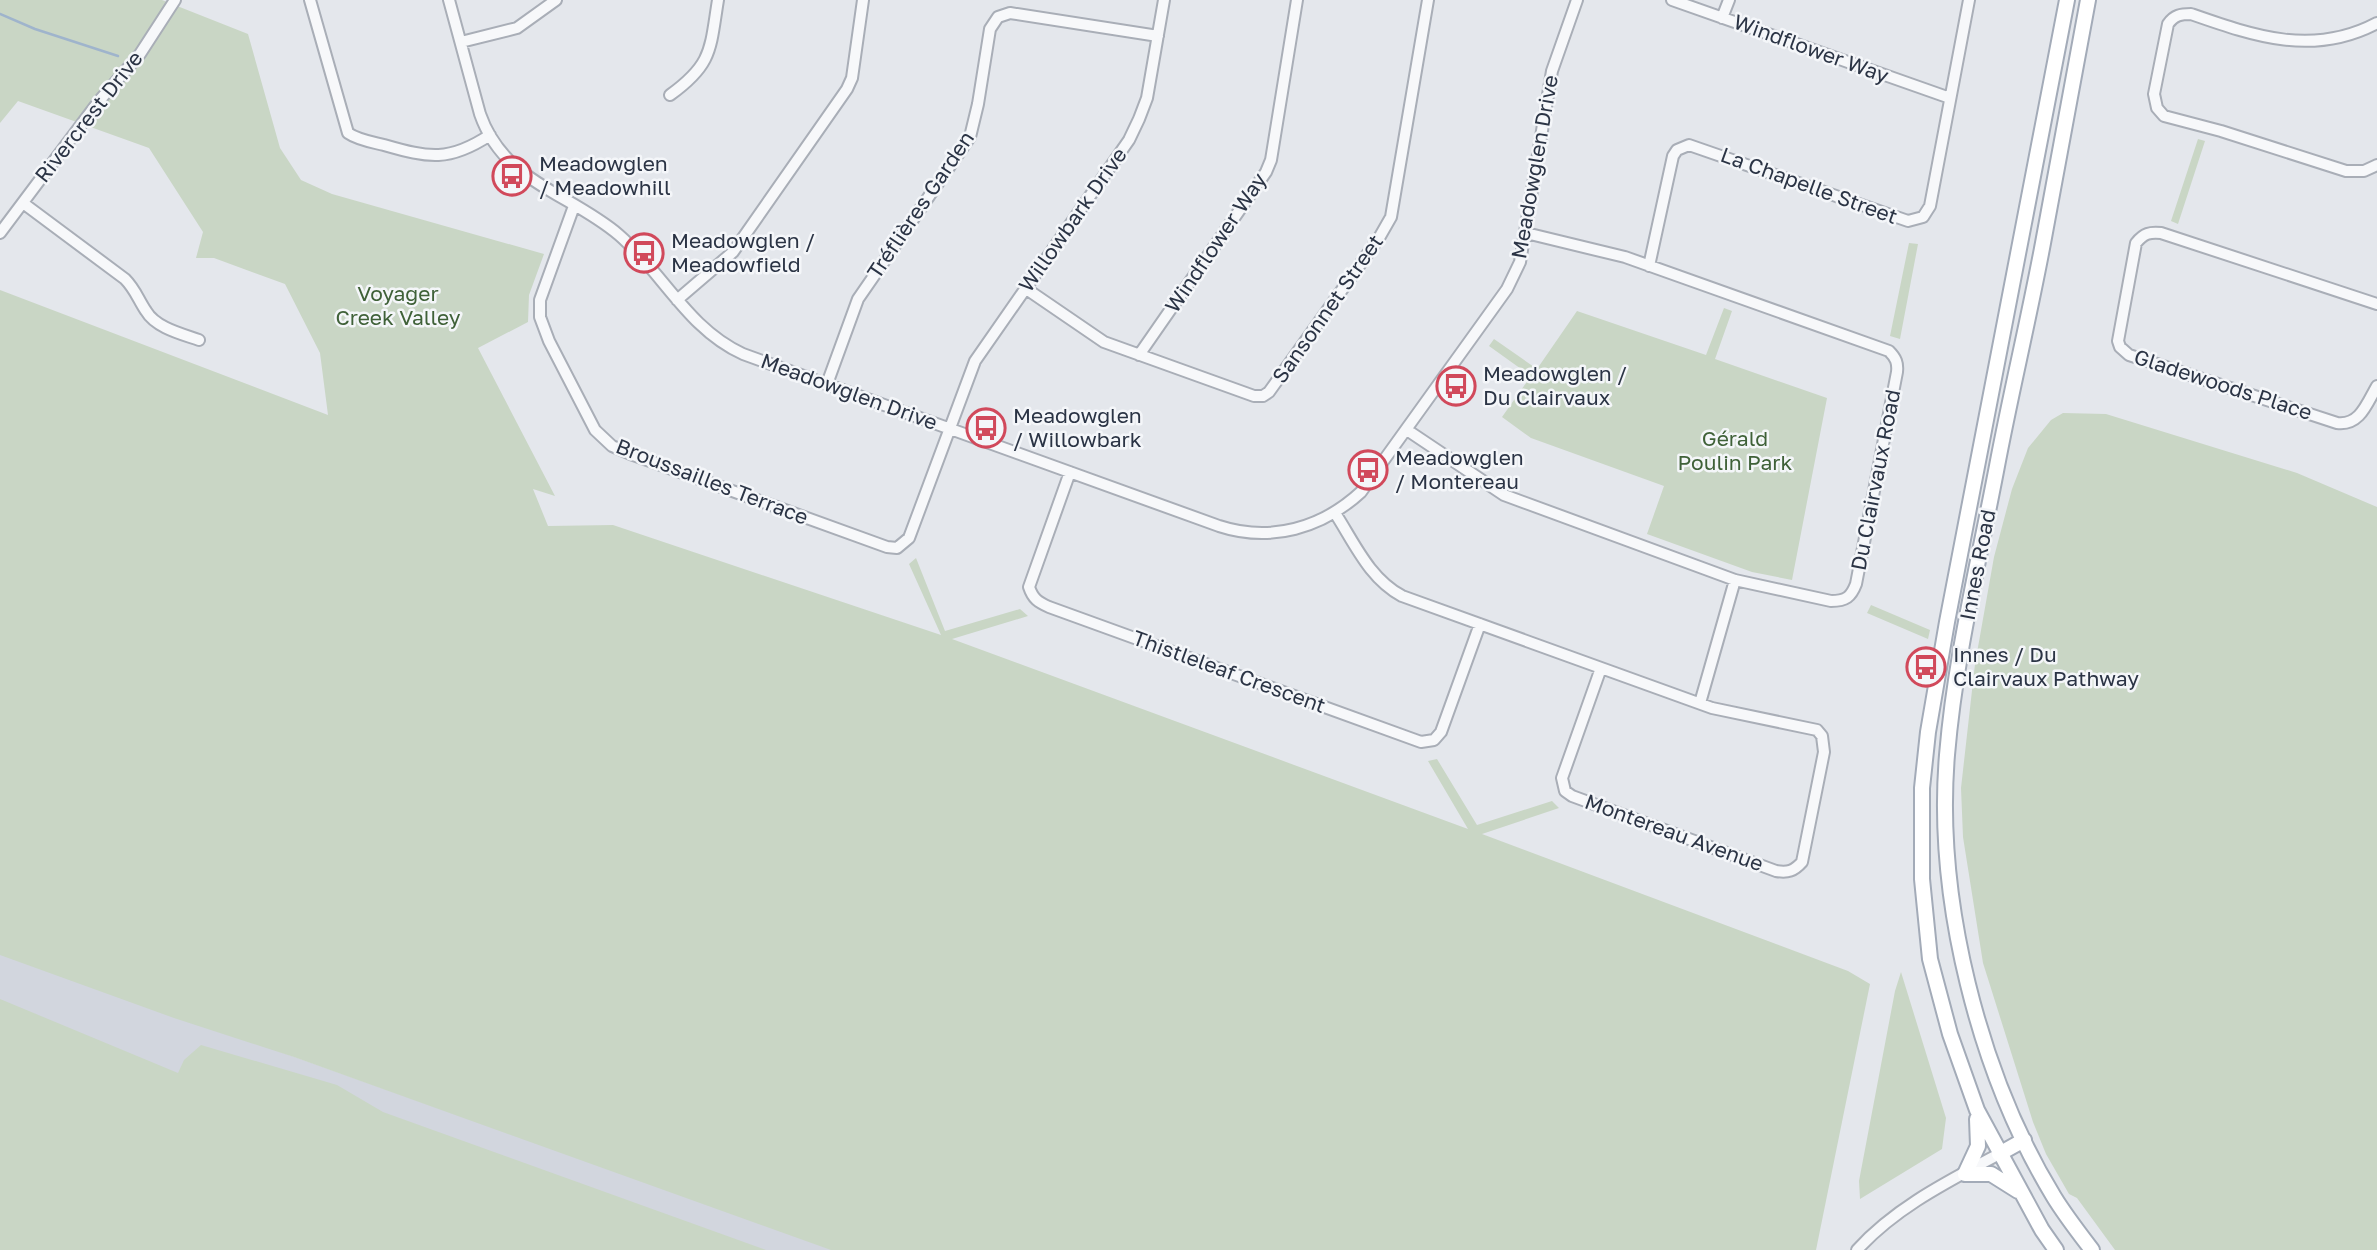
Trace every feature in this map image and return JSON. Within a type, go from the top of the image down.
[{"type":"main road","name":"Innes Road","points":[[2056,1250],[2020,1192],[1977,1110],[1950,1034],[1930,959],[1922,878],[1922,788],[1928,732],[1947,622],[2067,0]]},
{"type":"main road","name":"Innes Road","points":[[2088,0],[1962,652],[1947,758],[1946,820],[1950,878],[1962,958],[1974,1010],[2000,1085],[2024,1140],[2055,1198],[2092,1250]]},
{"type":"main road","points":[[2080,44],[2094,0]]},
{"type":"main road","points":[[1977,1110],[1978,1146],[1965,1174],[1991,1174],[2020,1192]]},
{"type":"main road","points":[[1999,1154],[2024,1140]]},
{"type":"street","name":"Rivercrest Drive","points":[[0,233],[99,101],[139,54],[175,0]]},
{"type":"street","points":[[310,0],[348,133],[394,148],[433,156],[477,144],[490,135]]},
{"type":"street","name":"Meadowglen Drive","points":[[449,0],[480,114],[490,135],[508,160],[524,174],[606,224],[621,237],[703,328],[727,346],[1225,528],[1245,532],[1278,533],[1302,528],[1335,513],[1362,492],[1507,289],[1520,262],[1526,233],[1552,71],[1577,0]]},
{"type":"street","points":[[461,42],[517,28],[556,0]]},
{"type":"street","points":[[670,95],[692,79],[708,56],[718,0]]},
{"type":"street","points":[[677,300],[733,252],[847,89],[852,78],[863,0]]},
{"type":"street","name":"Willowbark Drive","points":[[949,428],[975,361],[1129,140],[1147,98],[1164,0]]},
{"type":"street","name":"Windflower Way","points":[[1139,355],[1266,172],[1271,160],[1297,0]]},
{"type":"street","name":"Sansonnet Street","points":[[1025,288],[1093,335],[1139,355],[1254,396],[1263,396],[1274,387],[1391,217],[1428,0]]},
{"type":"street","name":"Windflower Way","points":[[1672,0],[1950,98]]},
{"type":"street","points":[[1723,18],[1729,0]]},
{"type":"street","name":"La Chapelle Street","points":[[1649,266],[1673,156],[1677,150],[1689,145],[1908,221],[1923,217],[1930,206],[1969,0]]},
{"type":"street","name":"Tréflières Garden","points":[[827,384],[858,299],[970,137],[990,29],[998,17],[1010,13],[1158,36]]},
{"type":"street","points":[[2377,23],[2345,36],[2315,42],[2289,42],[2252,34],[2191,14],[2182,14],[2168,24],[2154,101],[2160,113],[2183,123],[2221,131],[2346,172],[2364,171],[2377,165]]},
{"type":"street","points":[[23,202],[125,279],[155,321],[199,341]]},
{"type":"street","name":"Broussailles Terrace","points":[[574,206],[540,300],[540,317],[548,341],[590,421],[603,439],[612,446],[874,542],[897,548],[909,538],[949,428]]},
{"type":"street","name":"Gladewoods Place","points":[[2376,388],[2356,420],[2346,424],[2337,423],[2129,355],[2120,347],[2118,341],[2136,243],[2150,232],[2161,233],[2377,304]]},
{"type":"street","name":"Du Clairvaux Road","points":[[1407,430],[1504,495],[1735,580],[1831,601],[1847,599],[1852,593],[1859,570],[1898,363],[1889,351],[1649,266],[1593,248],[1526,233]]},
{"type":"street","name":"Thistleleaf Crescent","points":[[1070,472],[1029,587],[1037,602],[1049,607],[1421,742],[1434,740],[1441,732],[1480,624]]},
{"type":"street","name":"Montereau Avenue","points":[[1335,513],[1366,564],[1381,582],[1402,596],[1700,703],[1725,711],[1810,727],[1822,736],[1824,752],[1802,862],[1792,871],[1776,871],[1580,799],[1565,791],[1562,778],[1601,668]]},
{"type":"street","points":[[1700,703],[1735,580]]},
{"type":"street","points":[[1857,1250],[1878,1228],[1902,1209],[1999,1154]]},
{"type":"shaded area","points":[[0,952],[836,1250],[0,1250]]},
{"type":"green space","name":"Voyager Creek Valley","points":[[0,0],[162,0],[248,34],[280,148],[301,180],[332,194],[544,254],[529,295],[528,322],[478,348],[555,496],[533,489],[548,526],[613,525],[941,635],[909,564],[916,558],[945,631],[1020,609],[1028,616],[952,639],[1468,829],[1428,761],[1437,759],[1477,825],[1552,801],[1559,808],[1482,834],[1848,971],[1870,984],[1816,1250],[831,1250],[294,1057],[174,1018],[0,955],[0,290],[328,415],[320,353],[285,284],[214,258],[196,258],[203,232],[149,148],[18,101],[0,123]]},
{"type":"green space","points":[[2198,139],[2205,141],[2178,224],[2171,221]]},
{"type":"green space","points":[[1909,243],[1918,244],[1900,339],[1890,336]]},
{"type":"green space","name":"Gérald Poulin Park","points":[[1724,308],[1732,311],[1715,359],[1827,398],[1792,580],[1752,572],[1647,534],[1664,486],[1531,438],[1502,417],[1531,376],[1489,346],[1494,339],[1537,369],[1577,311],[1706,355]]},
{"type":"green space","points":[[2063,413],[2106,414],[2297,473],[2377,507],[2377,1250],[2115,1250],[2077,1198],[2069,1194],[2046,1154],[2033,1122],[1983,963],[1963,837],[1961,788],[1975,664],[1994,557],[2012,489],[2028,448],[2051,420]]},
{"type":"green space","points":[[1871,605],[1930,630],[1928,639],[1867,613]]},
{"type":"green space","points":[[1901,972],[1946,1118],[1942,1149],[1860,1199],[1859,1181],[1895,991]]},
{"type":"green space","points":[[0,999],[178,1073],[184,1060],[201,1045],[337,1085],[383,1112],[766,1250],[0,1250]]},
{"type":"waterway","points":[[0,14],[35,29],[118,56]]},
{"type":"place","name":"Meadowglen / Meadowhill","points":[[512,176]]},
{"type":"place","name":"Meadowglen / Meadowfield","points":[[644,253]]},
{"type":"place","name":"Meadowglen / Du Clairvaux","points":[[1456,386]]},
{"type":"place","name":"Meadowglen / Willowbark","points":[[986,428]]},
{"type":"place","name":"Meadowglen / Montereau","points":[[1368,470]]},
{"type":"place","name":"Innes / Du Clairvaux Pathway","points":[[1926,667]]}]
